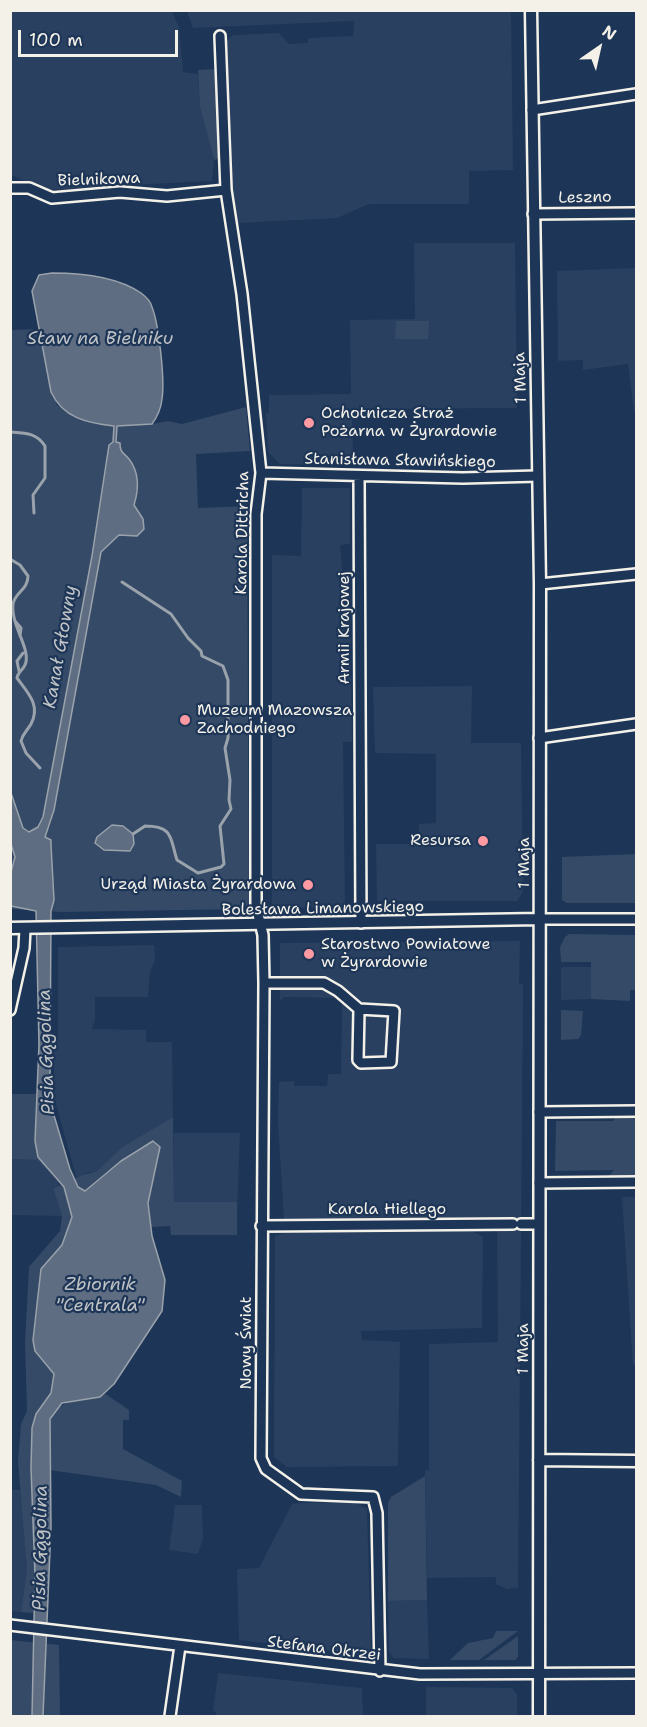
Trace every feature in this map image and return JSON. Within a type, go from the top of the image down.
[{"type":"street","name":"1 Maja","points":[[531,10],[540,584],[539,1716]]},
{"type":"street","name":"Karola Dittricha","points":[[220,36],[226,190],[242,294],[261,473],[256,514],[256,906],[261,925]]},
{"type":"street","points":[[532,110],[636,94]]},
{"type":"street","name":"Bielnikowa","points":[[10,188],[29,188],[52,198],[120,192],[166,196],[226,190]]},
{"type":"street","name":"Leszno","points":[[533,214],[636,213]]},
{"type":"street","name":"Stanisława Sławińskiego","points":[[261,473],[359,476],[538,476]]},
{"type":"street","name":"Armii Krajowej","points":[[359,476],[361,923]]},
{"type":"street","points":[[540,584],[636,574]]},
{"type":"street","points":[[539,738],[636,724]]},
{"type":"street","name":"Bolesława Limanowskiego","points":[[10,928],[636,919]]},
{"type":"street","name":"Nowy Świat","points":[[261,925],[264,983],[261,1462],[266,1469],[301,1494],[373,1497],[377,1513],[380,1671]]},
{"type":"street","points":[[10,1010],[28,929]]},
{"type":"street","points":[[264,983],[324,983],[338,991],[359,1009],[394,1011],[391,1062],[361,1063],[358,1060],[359,1009]]},
{"type":"street","points":[[539,1113],[636,1111]]},
{"type":"street","points":[[539,1183],[636,1182]]},
{"type":"street","name":"Karola Hiellego","points":[[261,1226],[539,1224]]},
{"type":"street","points":[[539,1460],[636,1461]]},
{"type":"street","name":"Stefana Okrzei","points":[[10,1625],[380,1671],[420,1674],[636,1673]]},
{"type":"street","points":[[170,1716],[180,1646]]},
{"type":"shaded area","points":[[10,11],[172,11],[179,28],[183,72],[198,74],[200,107],[214,160],[212,181],[130,185],[124,179],[114,179],[111,186],[46,190],[11,175]]},
{"type":"shaded area","points":[[187,11],[511,11],[513,170],[469,171],[469,204],[369,204],[337,218],[237,223],[233,217],[225,43],[233,35],[279,33],[289,44],[308,43],[308,38],[353,36],[354,21],[193,28]]},
{"type":"shaded area","points":[[217,69],[221,158],[214,160],[200,107],[198,70]]},
{"type":"shaded area","points":[[414,243],[515,243],[517,408],[352,409],[353,465],[280,464],[268,452],[266,413],[269,413],[269,395],[351,394],[350,320],[415,319]]},
{"type":"shaded area","points":[[636,268],[636,411],[634,411],[628,364],[583,370],[583,360],[558,361],[557,271]]},
{"type":"shaded area","points":[[396,321],[429,321],[428,339],[395,339]]},
{"type":"shaded area","points":[[39,329],[51,392],[57,405],[72,415],[152,424],[168,421],[182,424],[246,407],[250,451],[196,454],[198,508],[250,506],[247,515],[249,903],[243,909],[62,912],[11,909],[10,330]]},
{"type":"shaded area","points":[[302,488],[350,488],[350,544],[340,545],[343,579],[350,587],[352,742],[343,742],[345,907],[272,908],[272,555],[301,556]]},
{"type":"shaded area","points":[[472,686],[471,743],[521,743],[523,892],[517,901],[377,901],[376,844],[411,844],[419,835],[419,824],[436,823],[436,754],[375,753],[373,687]]},
{"type":"shaded area","points":[[636,854],[636,903],[567,903],[562,900],[562,857]]},
{"type":"shaded area","points":[[569,934],[636,935],[636,990],[630,990],[630,1001],[591,999],[591,962],[561,962],[560,947]]},
{"type":"shaded area","points":[[520,941],[519,984],[523,984],[523,1002],[518,1588],[507,1589],[496,1584],[496,1577],[427,1578],[425,1470],[429,1470],[429,1344],[498,1342],[497,1217],[284,1221],[278,1122],[279,1082],[294,1081],[294,1086],[327,1086],[328,1074],[341,1074],[342,1001],[338,998],[284,997],[280,1001],[280,943]]},
{"type":"shaded area","points":[[154,945],[155,960],[150,972],[148,997],[95,997],[95,1020],[92,1029],[146,1030],[146,1042],[172,1042],[173,1117],[122,1147],[96,1172],[88,1172],[77,1180],[54,1097],[54,1035],[58,1035],[58,947]]},
{"type":"shaded area","points":[[591,967],[591,999],[561,1000],[561,968]]},
{"type":"shaded area","points":[[561,1010],[583,1011],[581,1035],[578,1039],[561,1040]]},
{"type":"shaded area","points":[[11,1094],[36,1094],[35,1141],[38,1157],[57,1180],[37,1160],[11,1159]]},
{"type":"shaded area","points":[[618,1114],[636,1114],[636,1178],[607,1178],[614,1170],[555,1171],[556,1121],[613,1121]]},
{"type":"shaded area","points":[[173,1117],[174,1202],[237,1202],[237,1235],[171,1235],[170,1226],[151,1227],[148,1196],[156,1141],[119,1162],[91,1185],[81,1197],[62,1246],[45,1271],[37,1306],[34,1331],[35,1349],[54,1374],[51,1393],[36,1414],[32,1428],[31,1468],[35,1575],[33,1613],[21,1612],[27,1569],[18,1462],[21,1424],[27,1411],[25,1343],[29,1267],[60,1231],[62,1216],[53,1188],[96,1172],[122,1147]]},
{"type":"shaded area","points":[[174,1133],[240,1133],[237,1214],[174,1202]]},
{"type":"shaded area","points":[[11,1159],[37,1160],[57,1180],[59,1186],[53,1188],[62,1216],[11,1215]]},
{"type":"shaded area","points":[[622,1197],[636,1197],[636,1365],[633,1365]]},
{"type":"shaded area","points":[[290,1231],[472,1231],[483,1237],[482,1328],[361,1331],[362,1340],[400,1342],[398,1466],[287,1467],[274,1457],[275,1236]]},
{"type":"shaded area","points":[[104,1393],[129,1410],[129,1420],[123,1420],[123,1449],[182,1481],[181,1497],[156,1485],[49,1470],[50,1419],[54,1412],[65,1404],[100,1397]]},
{"type":"shaded area","points":[[425,1476],[427,1600],[388,1601],[388,1503],[391,1497]]},
{"type":"shaded area","points":[[11,1490],[22,1490],[27,1569],[21,1612],[11,1611]]},
{"type":"shaded area","points":[[356,1503],[367,1509],[371,1651],[367,1655],[239,1640],[237,1569],[259,1568],[292,1504]]},
{"type":"shaded area","points":[[175,1505],[202,1505],[203,1539],[198,1554],[169,1550]]},
{"type":"shaded area","points":[[427,1600],[429,1659],[393,1658],[389,1651],[388,1601]]},
{"type":"shaded area","points":[[496,1631],[518,1631],[479,1660],[450,1660],[468,1643],[493,1638]]},
{"type":"shaded area","points":[[518,1636],[518,1657],[515,1660],[484,1660]]},
{"type":"shaded area","points":[[11,1640],[59,1645],[60,1716],[11,1716]]},
{"type":"shaded area","points":[[218,1673],[362,1688],[363,1716],[216,1716],[216,1712],[213,1711]]},
{"type":"shaded area","points":[[426,1687],[512,1688],[517,1694],[517,1716],[426,1716]]},
{"type":"water","points":[[52,273],[110,279],[141,293],[148,299],[155,315],[161,353],[163,390],[161,406],[156,418],[152,424],[117,426],[116,442],[120,443],[121,451],[129,459],[136,475],[137,493],[134,505],[143,519],[144,529],[137,536],[119,535],[101,552],[54,810],[45,837],[51,840],[54,900],[51,911],[50,1083],[53,1112],[70,1169],[78,1187],[85,1191],[121,1161],[153,1141],[160,1147],[148,1203],[152,1236],[165,1280],[162,1311],[114,1384],[100,1397],[62,1403],[50,1419],[51,1527],[43,1716],[32,1716],[35,1575],[31,1468],[32,1428],[36,1414],[51,1393],[54,1374],[35,1351],[33,1340],[41,1269],[62,1245],[72,1217],[64,1187],[38,1157],[35,1141],[39,1044],[36,911],[11,906],[11,872],[15,857],[11,844],[10,790],[23,828],[29,832],[38,827],[43,817],[92,556],[109,445],[113,442],[114,426],[77,418],[62,408],[51,392],[32,291],[39,275]]},
{"type":"water","points":[[112,825],[123,826],[133,834],[134,844],[130,851],[104,850],[95,843],[97,837]]},
{"type":"waterway","points":[[11,432],[35,436],[45,446],[45,478],[33,495],[34,513]]},
{"type":"waterway","name":"Kanał Głowny","points":[[10,559],[20,565],[28,576],[26,585],[13,604],[13,612],[26,656],[25,664],[17,678],[29,694],[35,711],[31,724],[21,741],[26,753],[40,768]]},
{"type":"waterway","points":[[122,582],[171,614],[188,638],[201,651],[202,656],[223,666],[228,680],[228,738],[225,748],[230,780],[231,809],[220,826],[224,864],[221,867],[198,873],[177,860],[166,831],[145,826],[133,834]]},
{"type":"waterway","points":[[15,621],[21,628],[20,636]]},
{"type":"waterway","points":[[19,671],[17,661],[23,653]]},
{"type":"place","name":"Ochotnicza Straż Pożarna w Żyrardowie","points":[[309,423]]},
{"type":"place","name":"Muzeum Mazowsza Zachodniego","points":[[185,720]]},
{"type":"place","name":"Resursa","points":[[483,841]]},
{"type":"place","name":"Urząd Miasta Żyrardowa","points":[[308,885]]},
{"type":"place","name":"Starostwo Powiatowe w Żyrardowie","points":[[309,954]]},
{"type":"water label","name":"Staw na Bielniku","points":[[100,339]]},
{"type":"water label","name":"Pisia Gągolina","points":[[47,1052]]},
{"type":"water label","name":"Zbiornik \"Centrala\"","points":[[100,1295]]},
{"type":"water label","name":"Pisia Gągolina","points":[[41,1548]]}]
